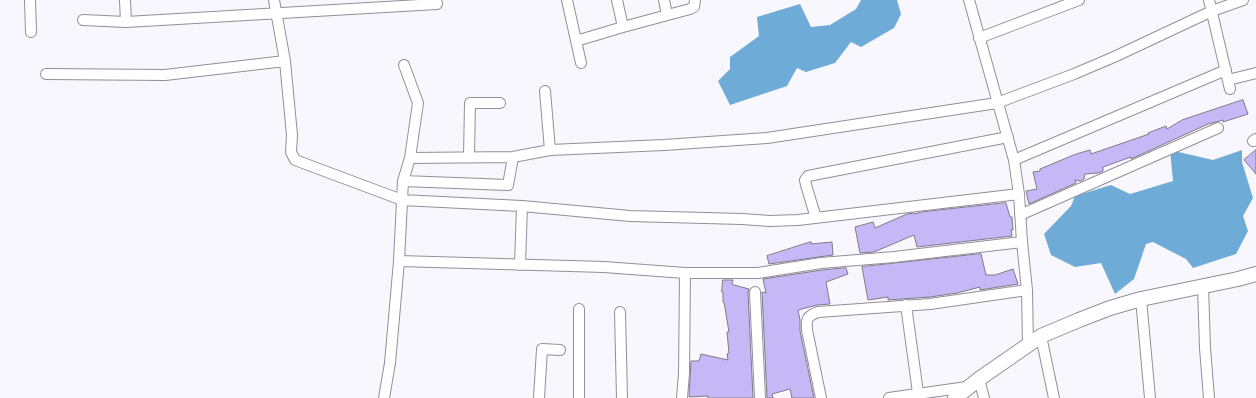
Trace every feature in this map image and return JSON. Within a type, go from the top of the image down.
[{"type":"street","points":[[30,0],[31,32]]},
{"type":"street","points":[[125,0],[126,22]]},
{"type":"street","points":[[274,0],[285,61],[292,135],[291,152],[295,160],[402,200],[522,206],[630,216],[770,221],[816,218],[1019,194]]},
{"type":"street","points":[[83,20],[126,22],[276,14],[437,4],[436,0]]},
{"type":"street","points":[[567,0],[581,63]]},
{"type":"street","points":[[617,0],[623,27]]},
{"type":"street","points":[[664,0],[667,16]]},
{"type":"street","points":[[576,41],[690,9],[694,7],[695,0]]},
{"type":"street","points":[[969,0],[1014,160],[1019,194],[1027,290],[1028,345]]},
{"type":"street","points":[[979,38],[1079,0]]},
{"type":"street","points":[[1209,0],[1228,79]]},
{"type":"street","points":[[410,158],[513,157],[550,150],[767,138],[997,102],[1074,74],[1212,11],[1242,0]]},
{"type":"street","points":[[46,74],[165,75],[285,61]]},
{"type":"street","points":[[384,398],[390,363],[399,260],[403,181],[410,158],[418,103],[404,65]]},
{"type":"street","points":[[1014,160],[1228,79],[1256,73]]},
{"type":"street","points":[[545,91],[550,150]]},
{"type":"street","points":[[469,157],[470,102],[500,103]]},
{"type":"street","points":[[1020,215],[1218,128]]},
{"type":"street","points":[[816,218],[806,185],[808,176],[1008,137]]},
{"type":"street","points":[[403,181],[508,185],[513,157]]},
{"type":"street","points":[[520,265],[522,206]]},
{"type":"street","points":[[399,260],[685,273],[758,273],[821,263],[894,257],[1022,242]]},
{"type":"street","points":[[682,398],[685,273]]},
{"type":"street","points":[[955,398],[1041,336],[1110,308],[1141,299],[1256,274]]},
{"type":"street","points":[[1203,286],[1209,398]]},
{"type":"street","points":[[821,398],[807,330],[806,321],[811,314],[930,304],[1027,290]]},
{"type":"street","points":[[755,292],[760,398]]},
{"type":"street","points":[[1141,299],[1150,398]]},
{"type":"street","points":[[906,305],[918,393]]},
{"type":"street","points":[[579,309],[579,398]]},
{"type":"street","points":[[620,312],[622,398]]},
{"type":"street","points":[[1041,336],[1054,398]]},
{"type":"street","points":[[539,398],[542,349],[560,350]]},
{"type":"street","points":[[889,398],[974,383]]},
{"type":"street","points":[[974,383],[984,398]]},
{"type":"water","points":[[861,0],[897,0],[901,14],[894,28],[861,47],[851,42],[835,63],[806,72],[797,68],[787,86],[730,105],[718,81],[730,69],[730,57],[759,36],[757,17],[800,4],[811,27],[830,25],[856,9]]},
{"type":"water","points":[[1170,150],[1213,160],[1242,150],[1242,162],[1253,198],[1243,216],[1248,231],[1236,254],[1193,268],[1186,259],[1153,242],[1146,244],[1134,279],[1115,294],[1101,263],[1075,267],[1051,255],[1044,234],[1071,206],[1075,196],[1111,185],[1130,194],[1173,181]]},
{"type":"building","points":[[1243,100],[1248,114],[1223,122],[1223,120],[1208,124],[1131,159],[1131,157],[1103,167],[1103,171],[1085,174],[1084,179],[1081,181],[1075,180],[1076,183],[1029,204],[1026,191],[1037,189],[1033,172],[1040,171],[1040,169],[1076,154],[1090,150],[1091,154],[1149,134],[1166,126],[1167,129],[1182,120]]},
{"type":"building","points":[[1256,150],[1256,174],[1244,160]]},
{"type":"building","points":[[1006,203],[1010,217],[1012,217],[1012,236],[917,247],[914,235],[874,252],[860,253],[855,227],[873,222],[875,228],[907,214]]},
{"type":"building","points":[[811,242],[811,244],[832,242],[833,255],[769,264],[767,256]]},
{"type":"building","points":[[981,254],[986,275],[995,275],[1013,269],[1018,284],[980,290],[980,287],[930,297],[888,300],[888,297],[868,300],[862,267]]},
{"type":"building","points":[[846,268],[848,274],[826,282],[830,304],[798,310],[800,331],[814,398],[792,398],[790,389],[772,394],[773,398],[767,398],[762,292],[766,293],[763,279]]},
{"type":"building","points":[[723,280],[733,280],[732,284],[749,289],[753,398],[689,397],[691,361],[699,361],[701,354],[728,360],[727,332],[729,332],[723,302]]}]
